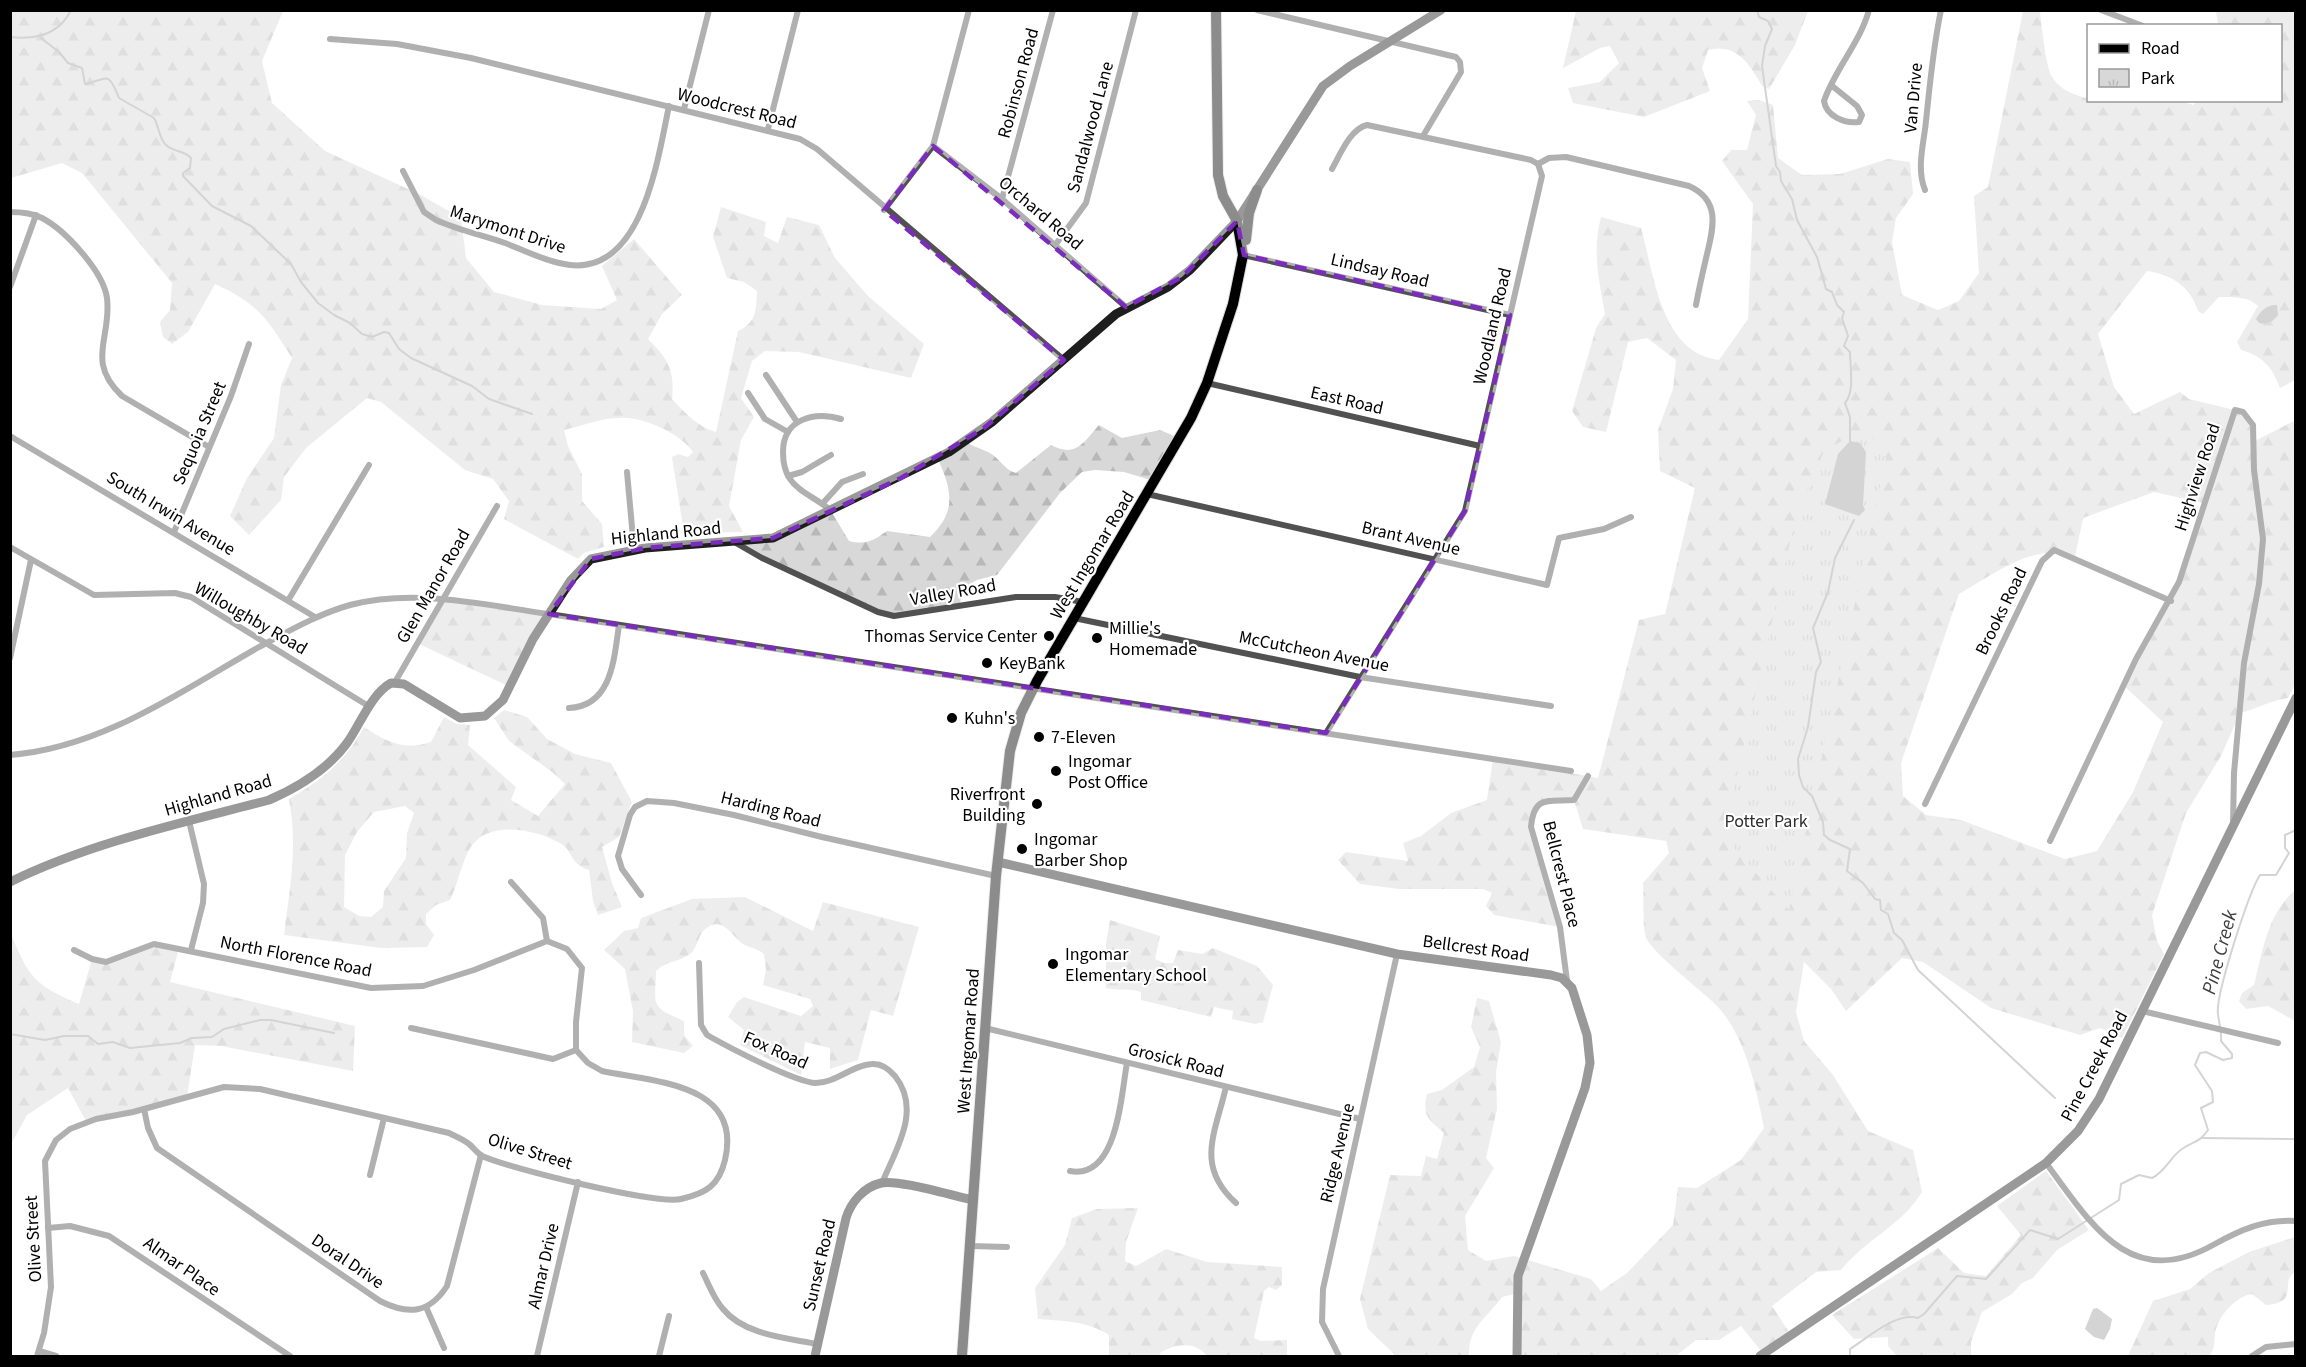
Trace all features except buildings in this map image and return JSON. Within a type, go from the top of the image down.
[{"type":"main road","name":"West Ingomar Road","points":[[962,1356],[996,876],[1010,751],[1021,713],[1032,690],[1191,418],[1207,383],[1237,290],[1243,255],[1237,221],[1223,196],[1218,175],[1215,10]]},
{"type":"main road","points":[[1243,255],[1249,213],[1257,190]]},
{"type":"street","points":[[684,109],[710,10]]},
{"type":"street","points":[[768,129],[798,10]]},
{"type":"street","points":[[884,210],[933,146],[969,10]]},
{"type":"street","name":"Robinson Road","points":[[1002,199],[1053,10]]},
{"type":"street","name":"Sandalwood Lane","points":[[1056,244],[1086,203],[1136,10]]},
{"type":"street","points":[[1257,10],[1452,55],[1460,62],[1461,72],[1423,136]]},
{"type":"street","points":[[1237,221],[1323,86],[1441,10]]},
{"type":"street","points":[[1831,85],[1857,106],[1863,115],[1859,122],[1846,121],[1826,109],[1824,101],[1831,85],[1869,10]]},
{"type":"street","name":"Van Drive","points":[[1925,190],[1921,167],[1927,94],[1941,10]]},
{"type":"street","points":[[2101,10],[2138,24]]},
{"type":"street","name":"Woodcrest Road","points":[[330,39],[431,50],[768,129],[800,139],[817,149],[884,210],[1064,360]]},
{"type":"street","name":"Marymont Drive","points":[[402,171],[424,212],[436,220],[549,261],[571,265],[595,262],[621,244],[641,212],[652,179],[669,106]]},
{"type":"street","points":[[1332,169],[1353,134],[1361,126],[1370,125],[1531,160],[1538,164],[1549,158],[1566,157],[1689,186],[1702,193],[1711,206],[1714,221],[1696,304]]},
{"type":"street","name":"Orchard Road","points":[[933,146],[1056,244],[1126,307]]},
{"type":"street","name":"Woodland Road","points":[[1326,733],[1465,511],[1540,187],[1542,176],[1538,164]]},
{"type":"street","points":[[10,212],[36,215],[55,227],[91,264],[100,278],[107,307],[101,359],[105,374],[112,385],[123,396],[209,447]]},
{"type":"street","points":[[10,287],[36,215]]},
{"type":"street","name":"Highland Road","points":[[10,882],[47,864],[129,837],[269,800],[296,787],[337,755],[383,688],[394,682],[410,687],[454,716],[472,719],[485,716],[503,700],[528,649],[549,614],[571,580],[586,563],[605,555],[634,549],[736,543],[773,538],[949,452],[992,422],[1126,307],[1175,282],[1237,221]]},
{"type":"street","name":"Lindsay Road","points":[[1243,255],[1510,315]]},
{"type":"street","name":"Sequoia Street","points":[[174,532],[249,344]]},
{"type":"street","points":[[765,375],[797,422]]},
{"type":"street","name":"East Road","points":[[1207,383],[1480,446]]},
{"type":"street","points":[[748,393],[765,418],[788,432]]},
{"type":"street","name":"Highview Road","points":[[2050,841],[2136,659],[2171,601],[2185,566],[2235,410],[2244,412],[2253,425],[2254,470],[2263,539],[2259,584],[2244,663],[2234,773],[2233,825]]},
{"type":"street","points":[[831,511],[801,489],[788,476],[783,456],[788,432],[797,422],[819,415],[841,419]]},
{"type":"street","name":"South Irwin Avenue","points":[[10,436],[315,617]]},
{"type":"street","points":[[788,476],[802,472],[831,455]]},
{"type":"street","points":[[289,600],[369,465]]},
{"type":"street","points":[[627,472],[634,549]]},
{"type":"street","points":[[823,503],[842,482],[863,474]]},
{"type":"street","name":"Brant Avenue","points":[[1147,494],[1547,585],[1559,538],[1604,529],[1631,517]]},
{"type":"street","name":"Glen Manor Road","points":[[394,682],[498,506]]},
{"type":"street","name":"Valley Road","points":[[736,543],[878,612],[894,616],[1016,597],[1055,597],[1083,602]]},
{"type":"street","name":"Willoughby Road","points":[[10,547],[94,595],[175,594],[191,597],[370,707]]},
{"type":"street","name":"Brooks Road","points":[[1925,804],[2042,561],[2048,554],[2054,550],[2075,557],[2171,601]]},
{"type":"street","points":[[10,658],[31,560]]},
{"type":"street","points":[[10,755],[56,749],[117,727],[315,617],[350,605],[383,599],[442,598],[1570,771]]},
{"type":"street","name":"McCutcheon Avenue","points":[[1074,618],[1360,677],[1551,706]]},
{"type":"street","points":[[569,708],[581,708],[600,696],[608,679],[619,625]]},
{"type":"street","name":"Pine Creek Road","points":[[1760,1356],[2046,1163],[2078,1131],[2092,1111],[2295,698]]},
{"type":"street","name":"Bellcrest Place","points":[[1567,981],[1560,927],[1531,827],[1533,811],[1537,804],[1546,801],[1574,800],[1588,776]]},
{"type":"street","name":"Harding Road","points":[[641,895],[622,868],[618,856],[630,815],[635,807],[647,801],[674,803],[734,815],[996,876]]},
{"type":"street","points":[[189,821],[204,884],[203,903],[190,950]]},
{"type":"street","name":"Bellcrest Road","points":[[998,861],[1397,954],[1551,975],[1567,981]]},
{"type":"street","points":[[411,1028],[553,1059],[576,1050],[576,1022],[582,968],[567,949],[547,941],[543,918],[511,882]]},
{"type":"street","name":"North Florence Road","points":[[74,950],[92,959],[106,962],[146,945],[190,950],[305,976],[371,988],[423,986],[474,970],[547,941]]},
{"type":"street","name":"Ridge Avenue","points":[[1339,1356],[1322,1322],[1321,1299],[1397,954]]},
{"type":"street","name":"Fox Road","points":[[699,963],[701,1019],[707,1035],[783,1071],[815,1083],[832,1079],[869,1064],[882,1065],[894,1075],[904,1093],[906,1124],[882,1183]]},
{"type":"street","points":[[1517,1356],[1518,1276],[1589,1072],[1587,1035],[1576,996],[1567,981]]},
{"type":"street","points":[[2142,1011],[2278,1043]]},
{"type":"street","name":"Grosick Road","points":[[986,1028],[1360,1119]]},
{"type":"street","name":"Olive Street","points":[[38,1354],[51,1287],[45,1161],[56,1140],[70,1129],[96,1119],[144,1109],[224,1087],[260,1089],[449,1133],[467,1142],[481,1155],[533,1172],[652,1199],[680,1200],[708,1190],[720,1178],[729,1140],[723,1119],[712,1103],[695,1091],[602,1071],[588,1063],[576,1050]]},
{"type":"street","points":[[1070,1171],[1090,1168],[1100,1161],[1108,1150],[1126,1063]]},
{"type":"street","points":[[1226,1087],[1212,1146],[1211,1168],[1219,1186],[1236,1203]]},
{"type":"street","name":"Doral Drive","points":[[144,1109],[148,1128],[157,1148],[380,1301],[404,1310],[426,1307]]},
{"type":"street","points":[[370,1175],[384,1118]]},
{"type":"street","points":[[444,1348],[426,1307],[439,1299],[447,1286],[481,1155]]},
{"type":"street","points":[[2046,1163],[2104,1237],[2120,1250],[2146,1259],[2183,1258],[2250,1226],[2282,1220],[2295,1221]]},
{"type":"street","name":"Almar Drive","points":[[537,1356],[578,1182]]},
{"type":"street","points":[[882,1183],[973,1200]]},
{"type":"street","name":"Sunset Road","points":[[815,1356],[849,1210],[861,1194],[882,1183]]},
{"type":"street","name":"Almar Place","points":[[48,1228],[70,1226],[109,1236],[290,1356]]},
{"type":"street","points":[[970,1246],[1006,1247]]},
{"type":"street","points":[[703,1273],[718,1303],[734,1320],[758,1331],[817,1344]]},
{"type":"street","points":[[659,1356],[669,1316]]},
{"type":"street","points":[[2252,1356],[2266,1347],[2295,1344]]},
{"type":"street","points":[[38,1354],[56,1356]]},
{"type":"highlighted area","points":[[933,146],[1126,307],[1182,277],[1237,221],[1244,255],[1510,315],[1465,511],[1326,733],[549,614],[591,559],[645,548],[773,538],[901,478],[984,428],[1064,360],[884,210]]},
{"type":"green space","points":[[1576,10],[1808,11],[1795,45],[1769,89],[1763,87],[1742,57],[1727,50],[1708,50],[1702,68],[1710,91],[1644,117],[1573,103],[1568,88],[1600,82],[1619,63],[1610,46],[1600,48],[1563,68]]},
{"type":"green space","points":[[10,11],[283,11],[262,61],[272,103],[325,151],[419,194],[461,218],[466,258],[494,292],[542,305],[601,309],[617,300],[602,266],[634,239],[682,295],[662,314],[648,339],[669,366],[673,389],[672,399],[692,419],[709,430],[716,432],[738,331],[749,324],[752,319],[756,310],[757,298],[757,291],[744,282],[727,278],[713,237],[721,207],[766,222],[764,236],[778,243],[787,217],[819,225],[835,258],[868,296],[924,344],[911,378],[799,352],[765,351],[752,361],[741,398],[754,417],[741,440],[729,506],[743,532],[684,533],[672,457],[678,454],[688,457],[693,452],[670,432],[649,423],[628,418],[605,419],[564,430],[568,446],[582,474],[582,501],[602,524],[604,547],[584,553],[578,559],[504,519],[509,501],[493,479],[465,470],[381,402],[367,398],[306,448],[284,477],[281,500],[249,535],[230,516],[247,478],[274,438],[281,385],[292,358],[261,314],[230,291],[215,284],[188,332],[172,344],[163,337],[160,322],[170,310],[172,283],[82,173],[62,163],[11,178]]},
{"type":"green space","points":[[2023,11],[2040,11],[2051,75],[2060,86],[2087,98],[2087,102],[2185,102],[2193,105],[2197,102],[2282,102],[2282,24],[2218,24],[2216,11],[2295,11],[2295,380],[2280,388],[2266,363],[2241,350],[2237,342],[2258,306],[2250,300],[2219,297],[2203,314],[2198,311],[2195,302],[2185,288],[2172,279],[2156,273],[2147,271],[2098,334],[2114,387],[2134,414],[2180,392],[2189,399],[2243,412],[2248,417],[2253,442],[2296,420],[2295,684],[2288,698],[2240,713],[2221,756],[2186,813],[2152,915],[2157,941],[2164,954],[2122,1038],[2100,1028],[2080,1035],[1991,1008],[1923,962],[1902,958],[1846,1011],[1831,989],[1804,962],[1796,1012],[1804,1041],[1833,1075],[1868,1131],[1913,1150],[1922,1192],[1904,1214],[1841,1270],[1816,1272],[1772,1306],[1789,1332],[1761,1351],[1741,1326],[1719,1340],[1696,1340],[1676,1356],[1517,1356],[1515,1294],[1502,1297],[1475,1330],[1469,1356],[1396,1356],[1368,1329],[1360,1299],[1390,1175],[1421,1176],[1426,1156],[1437,1159],[1444,1133],[1426,1112],[1427,1094],[1442,1090],[1474,1067],[1480,1047],[1471,1027],[1477,998],[1489,1001],[1501,1042],[1496,1072],[1497,1109],[1486,1158],[1494,1168],[1465,1216],[1468,1250],[1486,1261],[1514,1256],[1591,1279],[1601,1291],[1627,1273],[1673,1225],[1678,1187],[1697,1188],[1741,1160],[1764,1128],[1748,1061],[1724,1014],[1650,945],[1646,938],[1643,883],[1669,853],[1666,841],[1583,829],[1574,800],[1537,804],[1531,827],[1560,927],[1494,915],[1486,906],[1492,893],[1483,889],[1399,889],[1360,884],[1338,860],[1346,852],[1408,861],[1403,843],[1421,836],[1451,813],[1487,800],[1493,759],[1598,778],[1639,620],[1665,614],[1695,488],[1660,471],[1658,430],[1673,389],[1676,360],[1647,338],[1628,342],[1606,432],[1583,427],[1572,411],[1596,328],[1605,314],[1597,253],[1601,217],[1641,228],[1656,288],[1672,327],[1684,343],[1700,354],[1719,360],[1748,319],[1753,204],[1722,161],[1731,150],[1747,150],[1756,115],[1747,101],[1759,100],[1773,105],[1778,158],[1802,175],[1840,174],[1888,159],[1910,162],[1913,194],[1896,218],[1892,242],[1902,295],[1938,310],[1959,301],[1979,273],[1974,196],[1988,187]],"holes":[[[2154,492],[2204,503],[2171,601],[2123,685],[2163,722],[2133,792],[2097,851],[2065,859],[1961,820],[1926,815],[1903,796],[1901,763],[1959,594],[2014,562],[2029,557],[2044,553],[2060,553],[2075,557],[2083,518]]]},
{"type":"green space","points":[[1099,425],[1122,438],[1160,430],[1179,438],[1154,481],[1124,472],[1095,470],[1082,472],[1060,493],[997,575],[977,580],[962,588],[960,605],[887,615],[736,543],[757,541],[831,511],[849,541],[860,543],[869,541],[887,531],[930,537],[945,518],[949,500],[949,491],[938,459],[965,441],[992,454],[1008,469],[1016,473],[1051,445],[1067,450],[1078,447]]},
{"type":"green space","name":"Potter Park","points":[[1867,430],[1886,458],[1789,910],[1723,836],[1796,516],[1825,449]]},
{"type":"green space","points":[[442,598],[549,614],[510,687],[417,643]]},
{"type":"green space","points":[[504,710],[527,717],[547,739],[575,754],[611,763],[632,802],[619,837],[602,847],[612,883],[622,907],[598,915],[593,901],[589,870],[578,864],[560,843],[528,831],[503,830],[492,832],[473,844],[466,856],[450,900],[436,905],[426,914],[426,924],[434,935],[427,947],[381,948],[284,935],[293,851],[289,799],[332,769],[349,750],[364,727],[388,741],[412,746],[431,742],[444,717],[457,724],[470,725],[468,745],[516,787],[511,800],[538,816],[565,784],[509,741],[494,718]],"holes":[[[405,806],[414,813],[407,833],[406,858],[384,891],[383,907],[371,917],[359,916],[344,907],[345,855],[357,832],[374,812]]]},
{"type":"green space","points":[[2295,890],[2295,1021],[2268,1006],[2246,1009],[2239,1001],[2242,993],[2254,985],[2272,922],[2278,910]]},
{"type":"green space","points":[[745,897],[813,931],[823,902],[919,927],[893,1016],[871,1010],[858,1060],[830,1069],[830,1048],[805,1042],[801,1075],[740,1045],[744,1030],[728,1017],[737,1002],[744,997],[801,1016],[813,1006],[810,999],[763,985],[766,970],[764,954],[743,944],[726,928],[716,924],[704,930],[690,954],[656,971],[655,999],[657,1004],[665,1012],[684,1021],[684,1035],[693,1046],[684,1053],[632,1042],[633,1011],[625,969],[604,950],[624,931],[638,928],[641,918],[692,899]]},
{"type":"green space","points":[[1110,920],[1160,936],[1155,959],[1164,963],[1173,963],[1178,950],[1202,954],[1213,948],[1257,966],[1273,985],[1263,1022],[1255,1024],[1232,1019],[1233,1011],[1214,1007],[1211,1017],[1141,1000],[1141,992],[1106,988],[1106,943]]},
{"type":"green space","points":[[11,934],[23,961],[35,978],[52,991],[79,1004],[92,959],[106,962],[146,945],[179,948],[170,982],[355,1026],[353,1071],[221,1046],[195,1045],[187,1097],[87,1123],[68,1088],[27,1115],[11,1144]]},
{"type":"green space","points":[[2046,1171],[2089,1230],[2057,1250],[2033,1278],[2022,1283],[2012,1294],[1982,1312],[1971,1342],[1971,1356],[1897,1356],[1888,1346],[1888,1337],[1854,1339],[1832,1315],[1938,1248],[1964,1273],[1986,1276],[2021,1235],[1997,1206]]},
{"type":"green space","points":[[1138,1208],[1126,1242],[1125,1261],[1136,1266],[1166,1249],[1207,1262],[1282,1267],[1282,1285],[1276,1290],[1269,1287],[1264,1291],[1254,1338],[1261,1341],[1287,1340],[1287,1356],[1207,1356],[1197,1348],[1186,1345],[1167,1349],[1159,1356],[1109,1356],[1109,1335],[1101,1330],[1075,1322],[1038,1319],[1035,1288],[1065,1245],[1072,1218],[1097,1209]]},
{"type":"green space","points":[[2295,1237],[2295,1272],[2289,1281],[2286,1296],[2277,1303],[2266,1305],[2252,1294],[2234,1303],[2219,1321],[2209,1356],[2128,1356],[2153,1301],[2190,1289],[2209,1273],[2249,1252]]},
{"type":"shaded area","points":[[2277,305],[2278,315],[2272,321],[2259,323],[2256,319],[2262,311],[2267,307]]},
{"type":"shaded area","points":[[1850,441],[1860,443],[1866,452],[1863,505],[1865,510],[1859,516],[1825,504],[1838,454]]},
{"type":"shaded area","points":[[2097,1308],[2112,1319],[2104,1340],[2094,1337],[2085,1329],[2093,1309]]},
{"type":"waterway","points":[[10,37],[29,38],[46,34],[60,25],[71,10]]},
{"type":"waterway","points":[[1757,10],[1759,17],[1768,21],[1772,29],[1765,46],[1762,66],[1776,166],[1780,172],[1781,181],[1792,199],[1797,220],[1817,257],[1826,289],[1832,292],[1837,305],[1844,312],[1842,318],[1848,336],[1844,346],[1850,352],[1851,372],[1850,392],[1845,403],[1850,417],[1850,441]]},
{"type":"waterway","points":[[41,38],[59,52],[68,63],[82,68],[85,84],[103,79],[109,80],[119,98],[154,118],[166,145],[191,158],[190,168],[183,173],[183,176],[212,206],[251,226],[291,264],[301,282],[318,303],[350,323],[362,334],[372,337],[384,332],[389,333],[399,349],[411,358],[472,386],[489,399],[532,414]]},
{"type":"waterway","points":[[1854,520],[1835,558],[1828,592],[1813,628],[1821,662],[1816,672],[1808,727],[1798,759],[1799,775],[1803,787],[1812,796],[1823,822],[1824,835],[1850,849],[1847,871],[1863,883],[1875,899],[1880,900],[1881,910],[1888,914],[1894,933],[1902,940],[1918,970],[2055,1098]]},
{"type":"waterway","name":"Pine Creek","points":[[1850,1356],[1850,1349],[1883,1327],[1901,1319],[1918,1318],[1924,1314],[1957,1276],[1986,1279],[2030,1230],[2058,1239],[2119,1200],[2121,1184],[2139,1175],[2152,1178],[2161,1172],[2178,1152],[2205,1134],[2208,1130],[2201,1108],[2213,1102],[2212,1091],[2195,1065],[2200,1053],[2206,1052],[2223,1060],[2232,1058],[2232,1054],[2221,1041],[2218,1014],[2218,1004],[2227,967],[2248,901],[2260,875],[2276,875],[2289,853],[2285,848],[2285,835],[2296,830]]},
{"type":"waterway","points":[[10,1034],[45,1040],[64,1036],[88,1036],[98,1044],[113,1042],[130,1048],[212,1037],[224,1029],[260,1020],[271,1020],[334,1033]]},
{"type":"waterway","points":[[2202,1138],[2296,1139]]},
{"type":"place","name":"Thomas Service Center","points":[[1049,636]]},
{"type":"place","name":"Millie's Homemade","points":[[1097,638]]},
{"type":"place","name":"KeyBank","points":[[987,663]]},
{"type":"place","name":"Kuhn's","points":[[952,718]]},
{"type":"place","name":"7-Eleven","points":[[1039,737]]},
{"type":"place","name":"Ingomar Post Office","points":[[1056,771]]},
{"type":"place","name":"Riverfront Building","points":[[1037,804]]},
{"type":"place","name":"Ingomar Barber Shop","points":[[1022,849]]},
{"type":"place","name":"Ingomar Elementary School","points":[[1053,964]]}]
